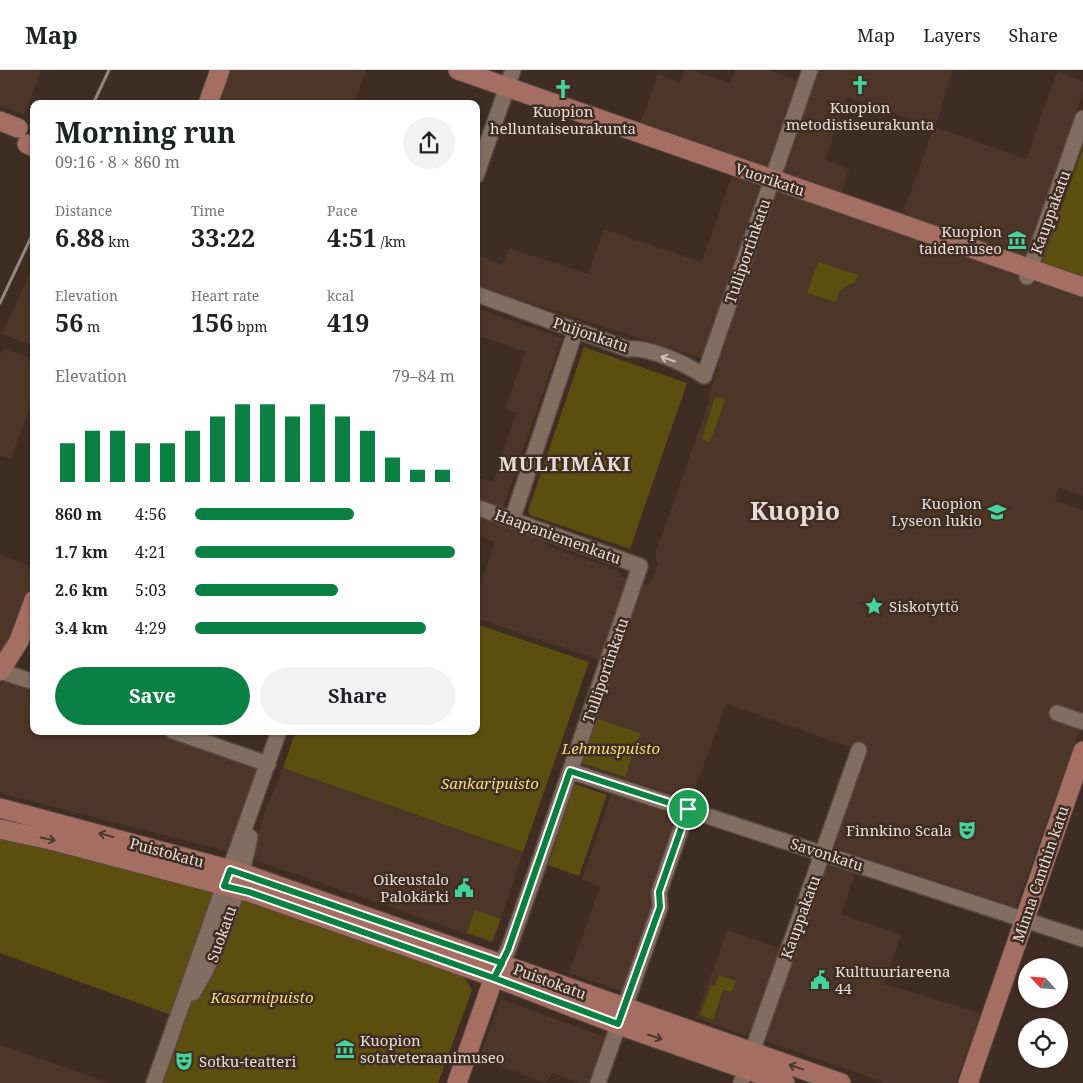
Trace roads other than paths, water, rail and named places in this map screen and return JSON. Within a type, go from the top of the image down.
[{"type":"main road","points":[[209,100],[220,70]]},
{"type":"main road","name":"Vuorikatu","points":[[458,70],[510,79],[771,179],[1028,273],[1083,287]]},
{"type":"main road","points":[[0,121],[22,137]]},
{"type":"main road","points":[[0,671],[19,641],[30,611]]},
{"type":"main road","name":"Minna Canthin katu","points":[[968,1083],[1083,751]]},
{"type":"main road","name":"Puistokatu","points":[[0,808],[233,879],[498,970],[622,1016],[785,1083]]},
{"type":"main road","name":"Puistokatu","points":[[0,829],[233,879]]},
{"type":"main road","name":"Tulliportinkatu","points":[[457,1083],[498,970]]},
{"type":"main road","name":"Puistokatu","points":[[746,1068],[840,1083]]},
{"type":"street","name":"Tulliportinkatu","points":[[704,376],[810,70]]},
{"type":"street","points":[[480,165],[510,79]]},
{"type":"street","name":"Kauppakatu","points":[[1028,273],[1083,118]]},
{"type":"street","name":"Puijonkatu","points":[[480,295],[628,349],[638,348],[690,366],[704,376]]},
{"type":"street","points":[[512,520],[576,329]]},
{"type":"street","name":"Haapaniemenkatu","points":[[480,508],[640,566]]},
{"type":"street","name":"Tulliportinkatu","points":[[498,970],[570,771],[640,566]]},
{"type":"street","points":[[0,671],[30,681]]},
{"type":"street","points":[[1057,713],[1083,722]]},
{"type":"street","points":[[185,735],[268,764]]},
{"type":"street","name":"Suokatu","points":[[154,1083],[233,879],[260,785],[278,735]]},
{"type":"street","name":"Kauppakatu","points":[[746,1068],[858,750]]},
{"type":"street","name":"Savonkatu","points":[[570,771],[1083,938]]},
{"type":"street","points":[[598,1083],[660,907],[659,892],[688,809]]},
{"type":"railway","points":[[95,100],[109,70]]},
{"type":"railway","points":[[0,303],[30,239]]},
{"type":"place","name":"Kuopion metodistiseurakunta","points":[[860,85]]},
{"type":"place","name":"Kuopion helluntaiseurakunta","points":[[563,89]]},
{"type":"place","name":"Kuopion taidemuseo","points":[[1017,240]]},
{"type":"place","name":"Kuopion Lyseon lukio","points":[[997,512]]},
{"type":"place","name":"Siskotyttö","points":[[874,606]]},
{"type":"place","name":"Finnkino Scala","points":[[967,830]]},
{"type":"place","name":"Oikeustalo Palokärki","points":[[464,888]]},
{"type":"place","name":"Kulttuuriareena 44","points":[[820,980]]},
{"type":"place","name":"Kuopion sotaveteraanimuseo","points":[[345,1049]]},
{"type":"place","name":"Sotku-teatteri","points":[[184,1061]]},
{"type":"district","name":"MULTIMÄKI","points":[[565,463]]},
{"type":"district","name":"Kuopio","points":[[795,510]]},
{"type":"park label","name":"Lehmuspuisto","points":[[611,748]]},
{"type":"park label","name":"Sankaripuisto","points":[[490,783]]},
{"type":"park label","name":"Kasarmipuisto","points":[[262,997]]}]
